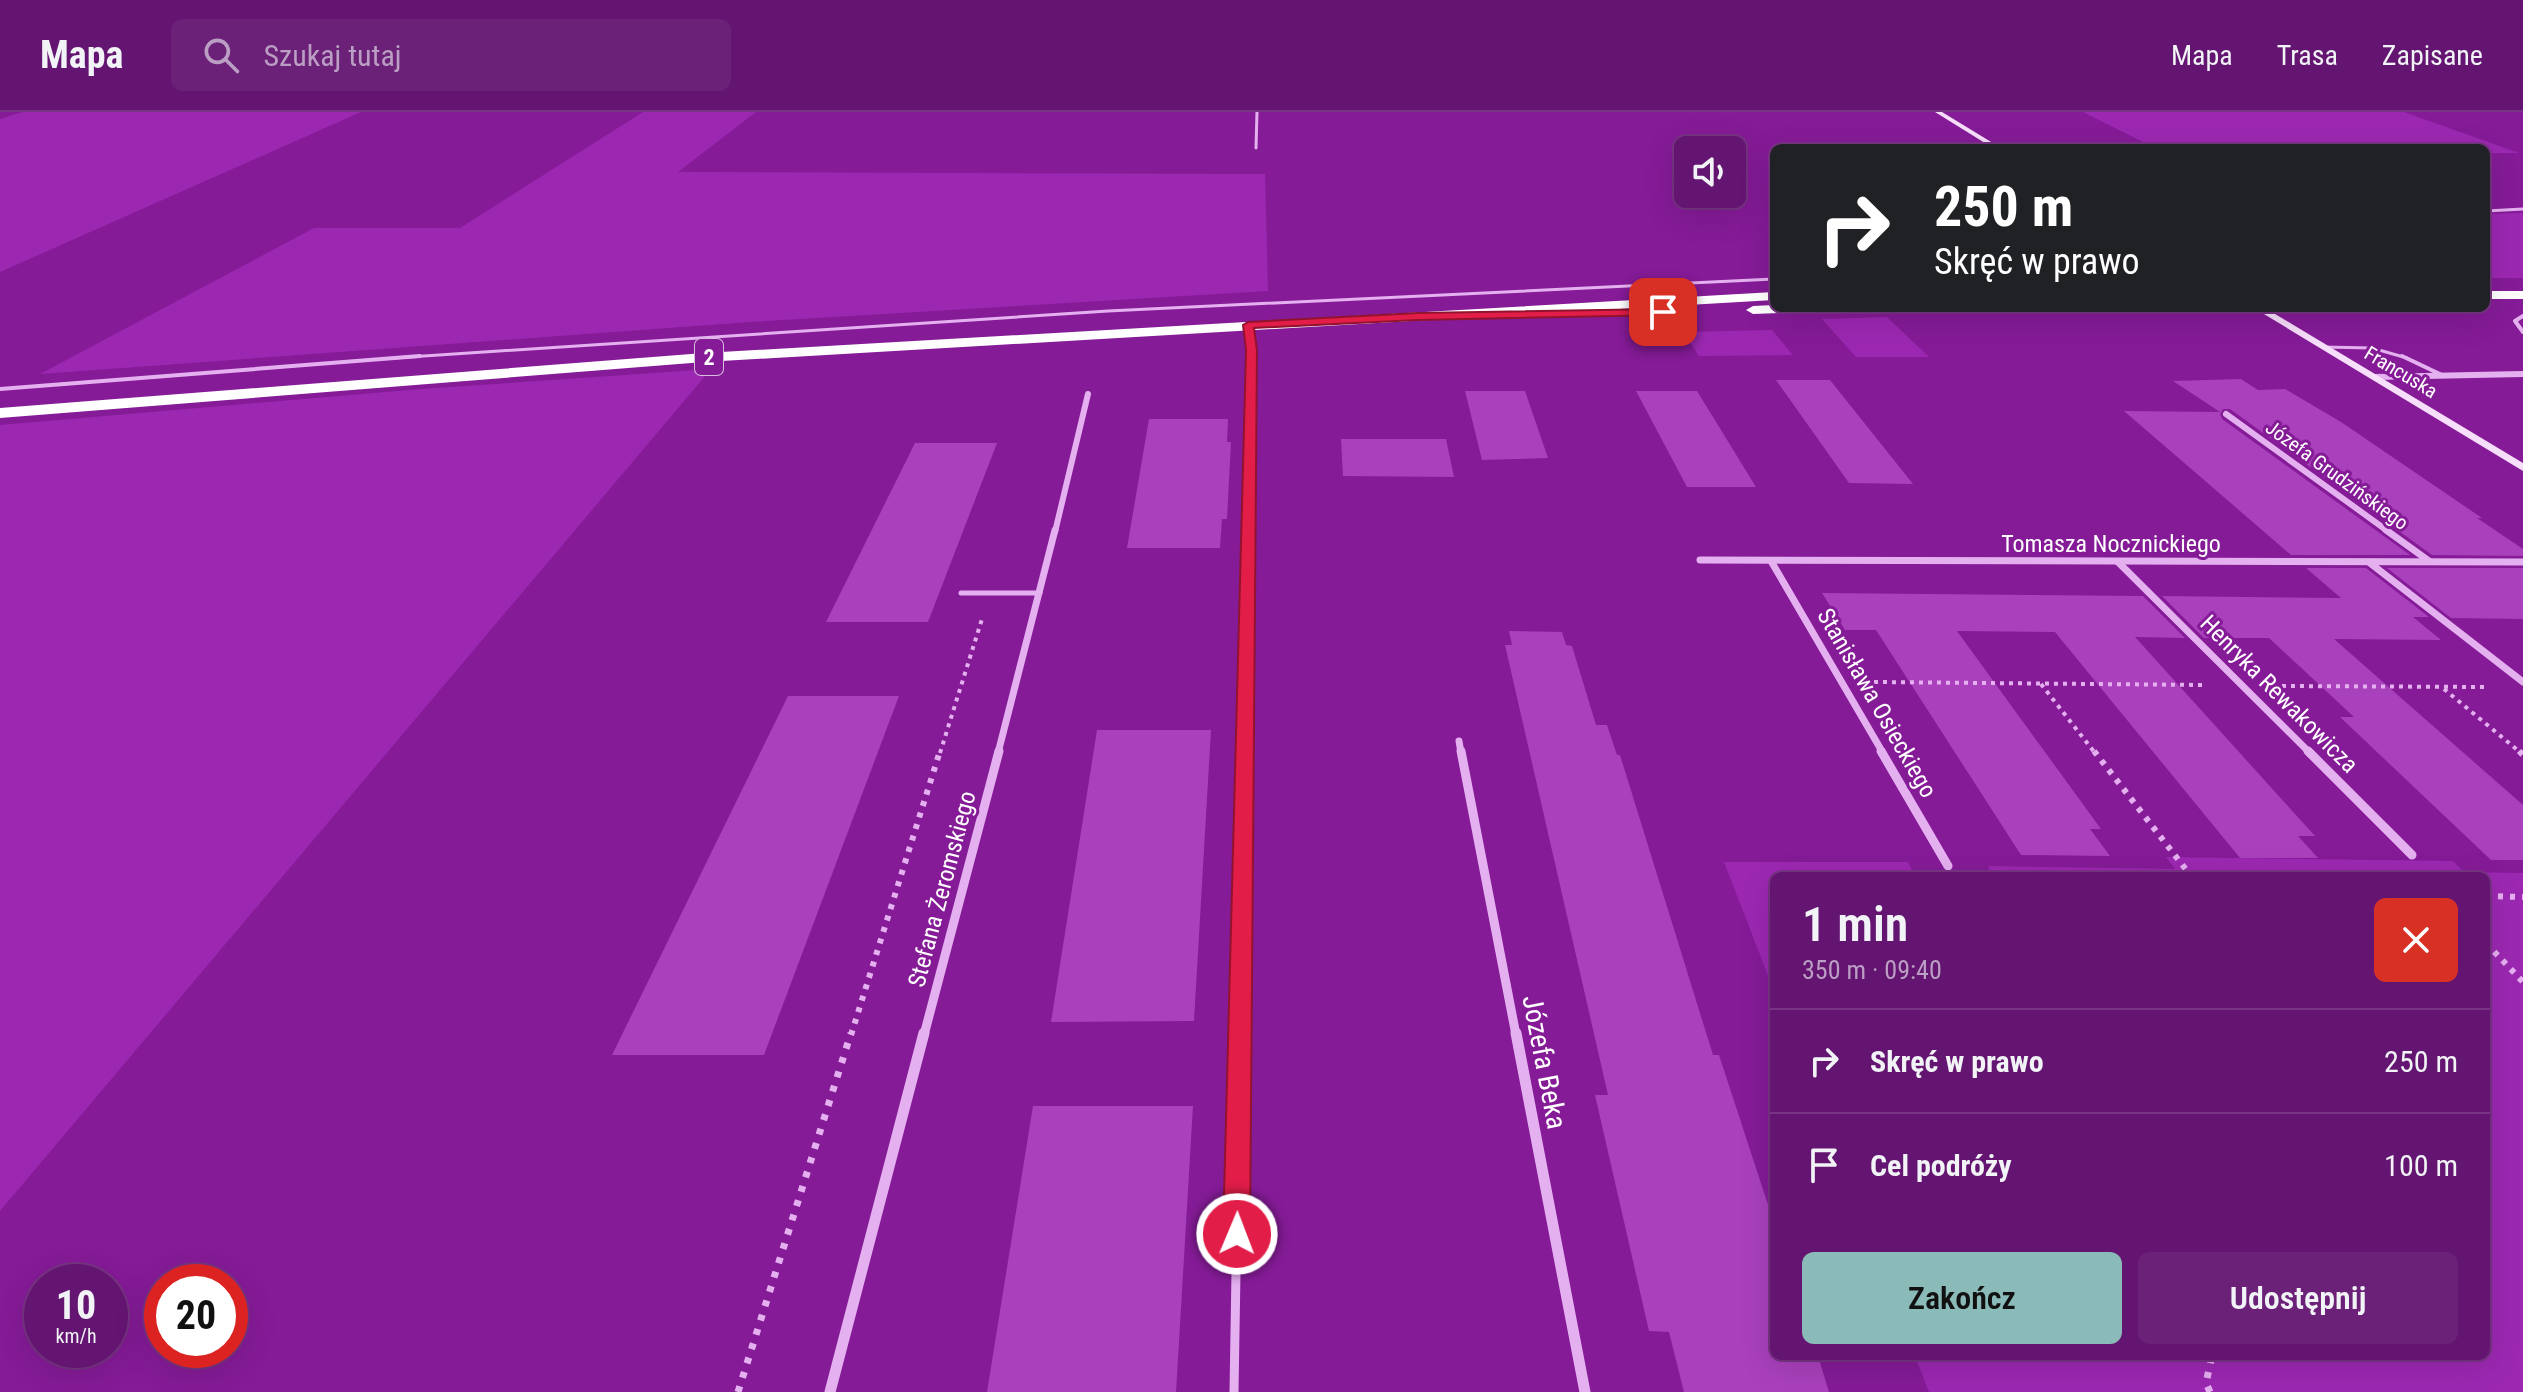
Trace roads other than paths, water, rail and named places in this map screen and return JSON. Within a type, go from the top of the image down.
[{"type":"highway","points":[[2490,283],[2523,283]]},
{"type":"highway","points":[[2490,295],[2523,295]]},
{"type":"highway","name":"2","points":[[0,413],[662,360],[1611,302],[1770,296]]},
{"type":"highway","name":"2","points":[[1418,316],[1770,309]]},
{"type":"street","points":[[1256,148],[1257,112]]},
{"type":"street","points":[[1938,112],[1991,144]]},
{"type":"street","points":[[2490,211],[2523,209]]},
{"type":"street","name":"Francuska","points":[[2265,312],[2523,468]]},
{"type":"street","points":[[2523,316],[2515,321],[2523,332]]},
{"type":"street","points":[[2375,377],[2523,374]]},
{"type":"street","name":"Stefana Żeromskiego","points":[[830,1392],[1040,593],[1088,394]]},
{"type":"street","name":"Józefa Grudzińskiego","points":[[2226,414],[2429,562]]},
{"type":"street","name":"Tomasza Nocznickiego","points":[[1700,560],[2523,562]]},
{"type":"street","name":"Stanisława Osieckiego","points":[[1771,561],[1948,866]]},
{"type":"street","name":"Henryka Rewakowicza","points":[[2118,562],[2412,855]]},
{"type":"street","points":[[2370,563],[2523,682]]},
{"type":"street","name":"Józefa Beka","points":[[1459,741],[1585,1392]]},
{"type":"lane","points":[[0,389],[878,323],[1341,296],[1770,279]]},
{"type":"lane","points":[[1234,1392],[1252,350],[1248,325]]},
{"type":"lane","points":[[2322,347],[2386,349],[2409,355],[2447,377]]},
{"type":"lane","points":[[961,593],[1040,593]]}]
